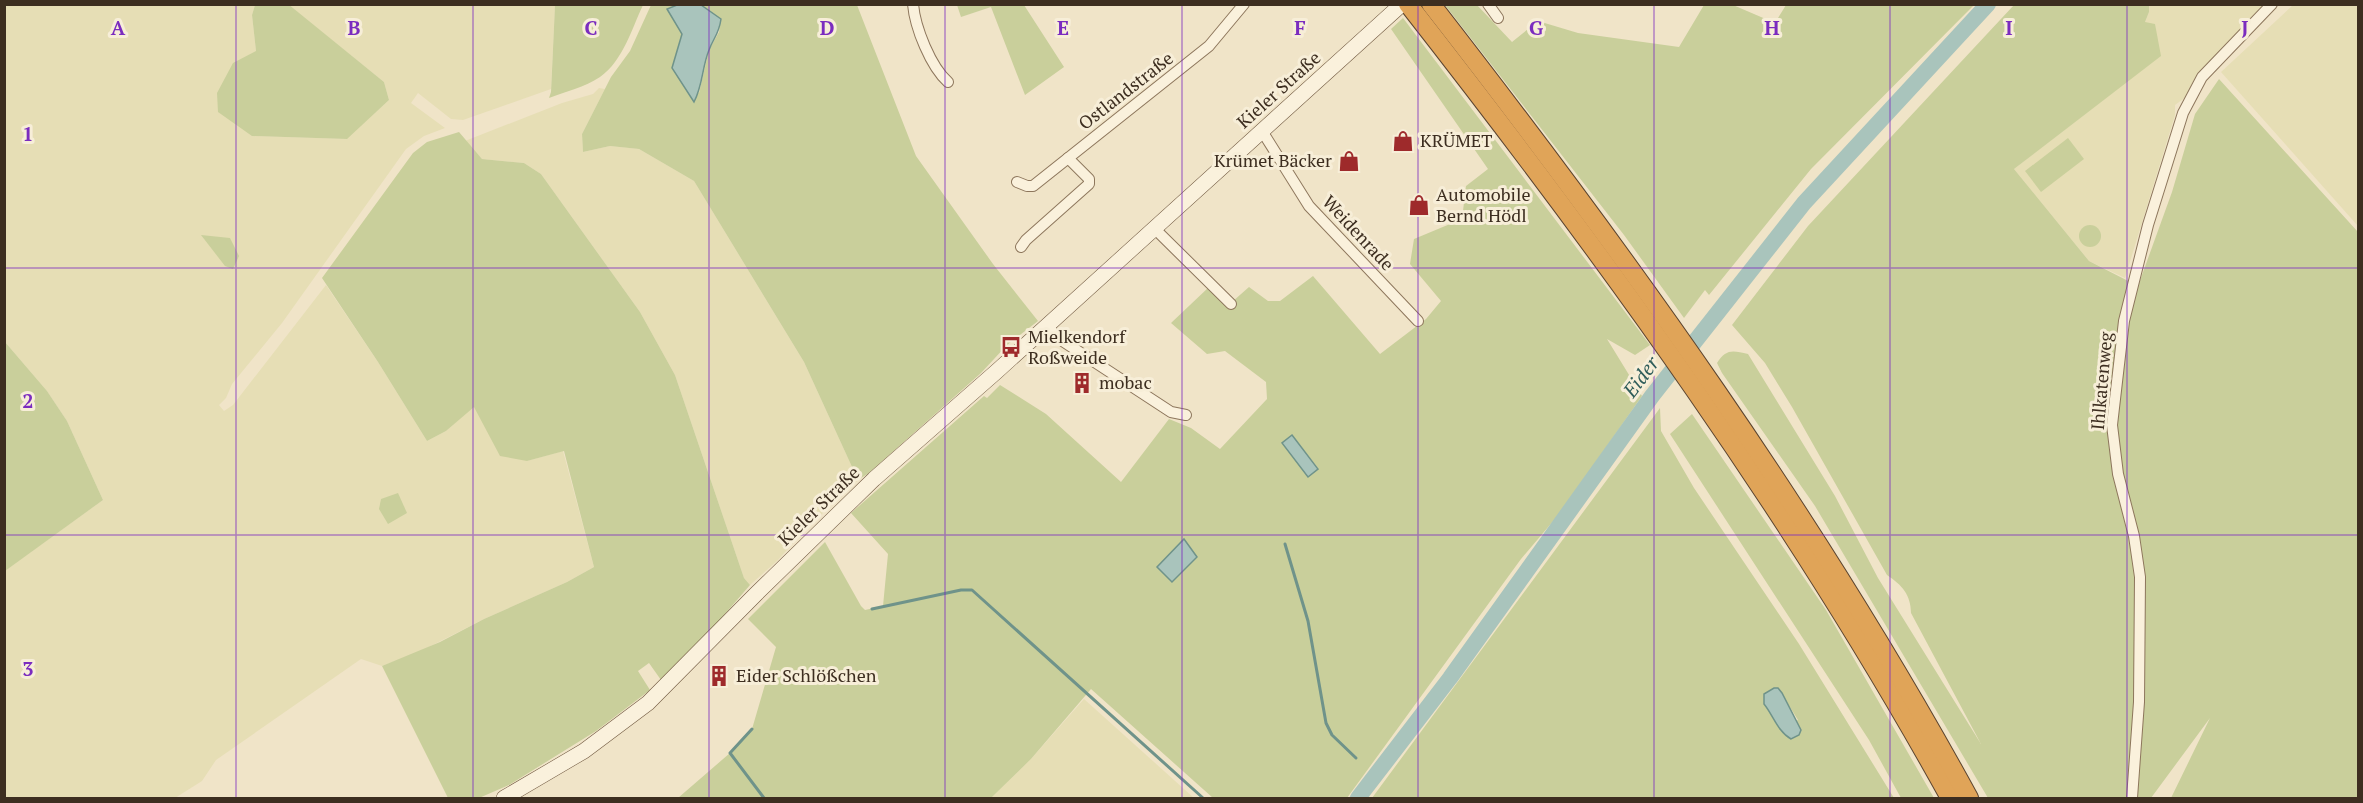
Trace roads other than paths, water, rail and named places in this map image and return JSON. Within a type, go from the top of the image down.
[{"type":"highway","points":[[1431,4],[1575,190],[1703,370],[1811,533],[1905,687],[1969,798]]},
{"type":"highway","points":[[1408,7],[1561,202],[1692,385],[1803,553],[1950,798]]},
{"type":"street","points":[[913,4],[917,24],[933,64],[948,82]]},
{"type":"street","name":"Ostlandstraße","points":[[1017,182],[1033,186],[1209,46],[1244,4]]},
{"type":"street","points":[[1488,4],[1498,18]]},
{"type":"street","name":"Ihlkatenweg","points":[[2132,798],[2139,702],[2140,577],[2134,536],[2118,474],[2112,425],[2124,321],[2148,225],[2183,114],[2202,77],[2272,4]]},
{"type":"street","name":"Kieler Straße","points":[[504,798],[524,793],[648,703],[874,479],[1262,131],[1408,7]]},
{"type":"street","name":"Weidenrade","points":[[1262,131],[1310,206],[1418,321]]},
{"type":"street","points":[[1021,247],[1089,184],[1089,179],[1068,158]]},
{"type":"street","points":[[1154,228],[1231,304]]},
{"type":"street","points":[[1047,325],[1058,338],[1171,412],[1186,415]]},
{"type":"water","points":[[677,5],[701,5],[721,19],[707,56],[694,102],[672,68],[682,34],[667,9]]},
{"type":"water","points":[[1292,435],[1318,469],[1308,477],[1282,443]]},
{"type":"water","points":[[1184,539],[1197,557],[1172,582],[1157,567]]},
{"type":"water","points":[[1778,688],[1782,693],[1801,730],[1799,735],[1791,739],[1779,728],[1764,704],[1764,694]]},
{"type":"waterway","name":"Eider","points":[[1358,798],[1450,678],[1652,396],[1804,203],[1988,4]]},
{"type":"waterway","points":[[1285,544],[1308,621],[1326,723],[1332,735],[1356,758]]},
{"type":"waterway","points":[[872,609],[961,590],[972,590],[1203,798]]},
{"type":"waterway","points":[[752,729],[730,753],[764,798]]},
{"type":"place","name":"KRÜMET","points":[[1403,141]]},
{"type":"place","name":"Krümet Bäcker","points":[[1349,161]]},
{"type":"place","name":"Automobile Bernd Hödl","points":[[1419,205]]},
{"type":"place","name":"Mielkendorf Roßweide","points":[[1011,347]]},
{"type":"place","name":"mobac","points":[[1082,383]]},
{"type":"place","name":"Eider Schlößchen","points":[[719,676]]}]
